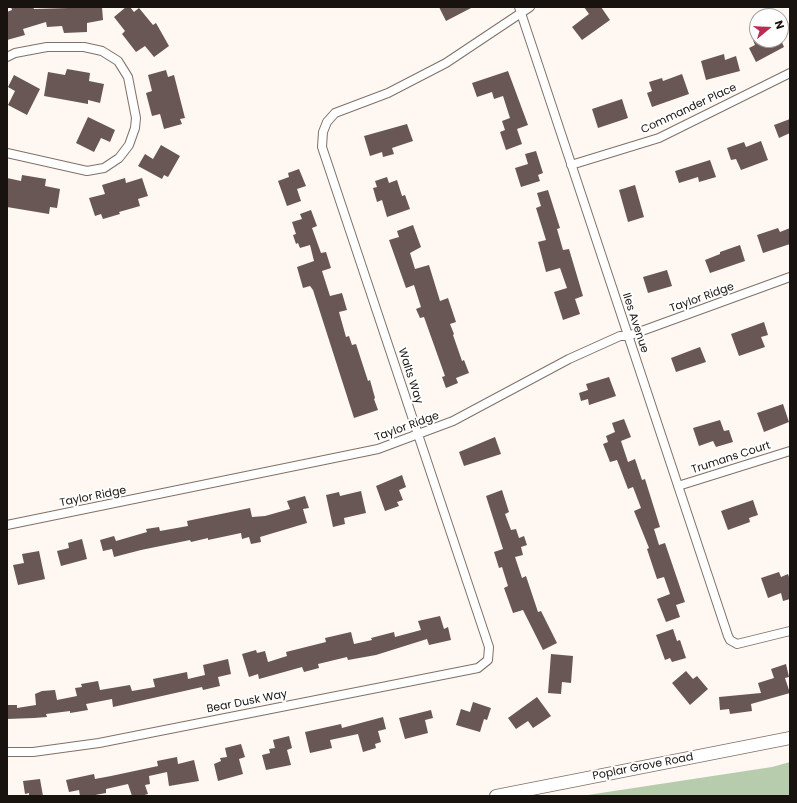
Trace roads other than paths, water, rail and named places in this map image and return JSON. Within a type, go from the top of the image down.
[{"type":"main road","name":"Poplar Grove Road","points":[[496,796],[790,738]]},
{"type":"street","points":[[520,11],[530,7]]},
{"type":"street","name":"Walts Way","points":[[488,660],[489,647],[322,147],[323,132],[327,122],[335,113],[388,93],[446,63],[520,11]]},
{"type":"street","name":"Iles Avenue","points":[[520,11],[728,636],[734,643],[742,643],[790,631]]},
{"type":"street","points":[[7,57],[15,53],[47,47],[84,47],[102,51],[118,61],[128,77],[136,118],[133,136],[127,148],[119,158],[104,168],[87,171],[7,153]]},
{"type":"street","name":"Commander Place","points":[[571,165],[659,138],[790,73]]},
{"type":"street","name":"Taylor Ridge","points":[[7,525],[378,449],[453,421],[569,359],[620,336],[628,336],[790,277]]},
{"type":"street","name":"Trumans Court","points":[[678,486],[790,450]]},
{"type":"street","name":"Bear Dusk Way","points":[[7,752],[33,752],[99,743],[478,668],[488,660]]}]
